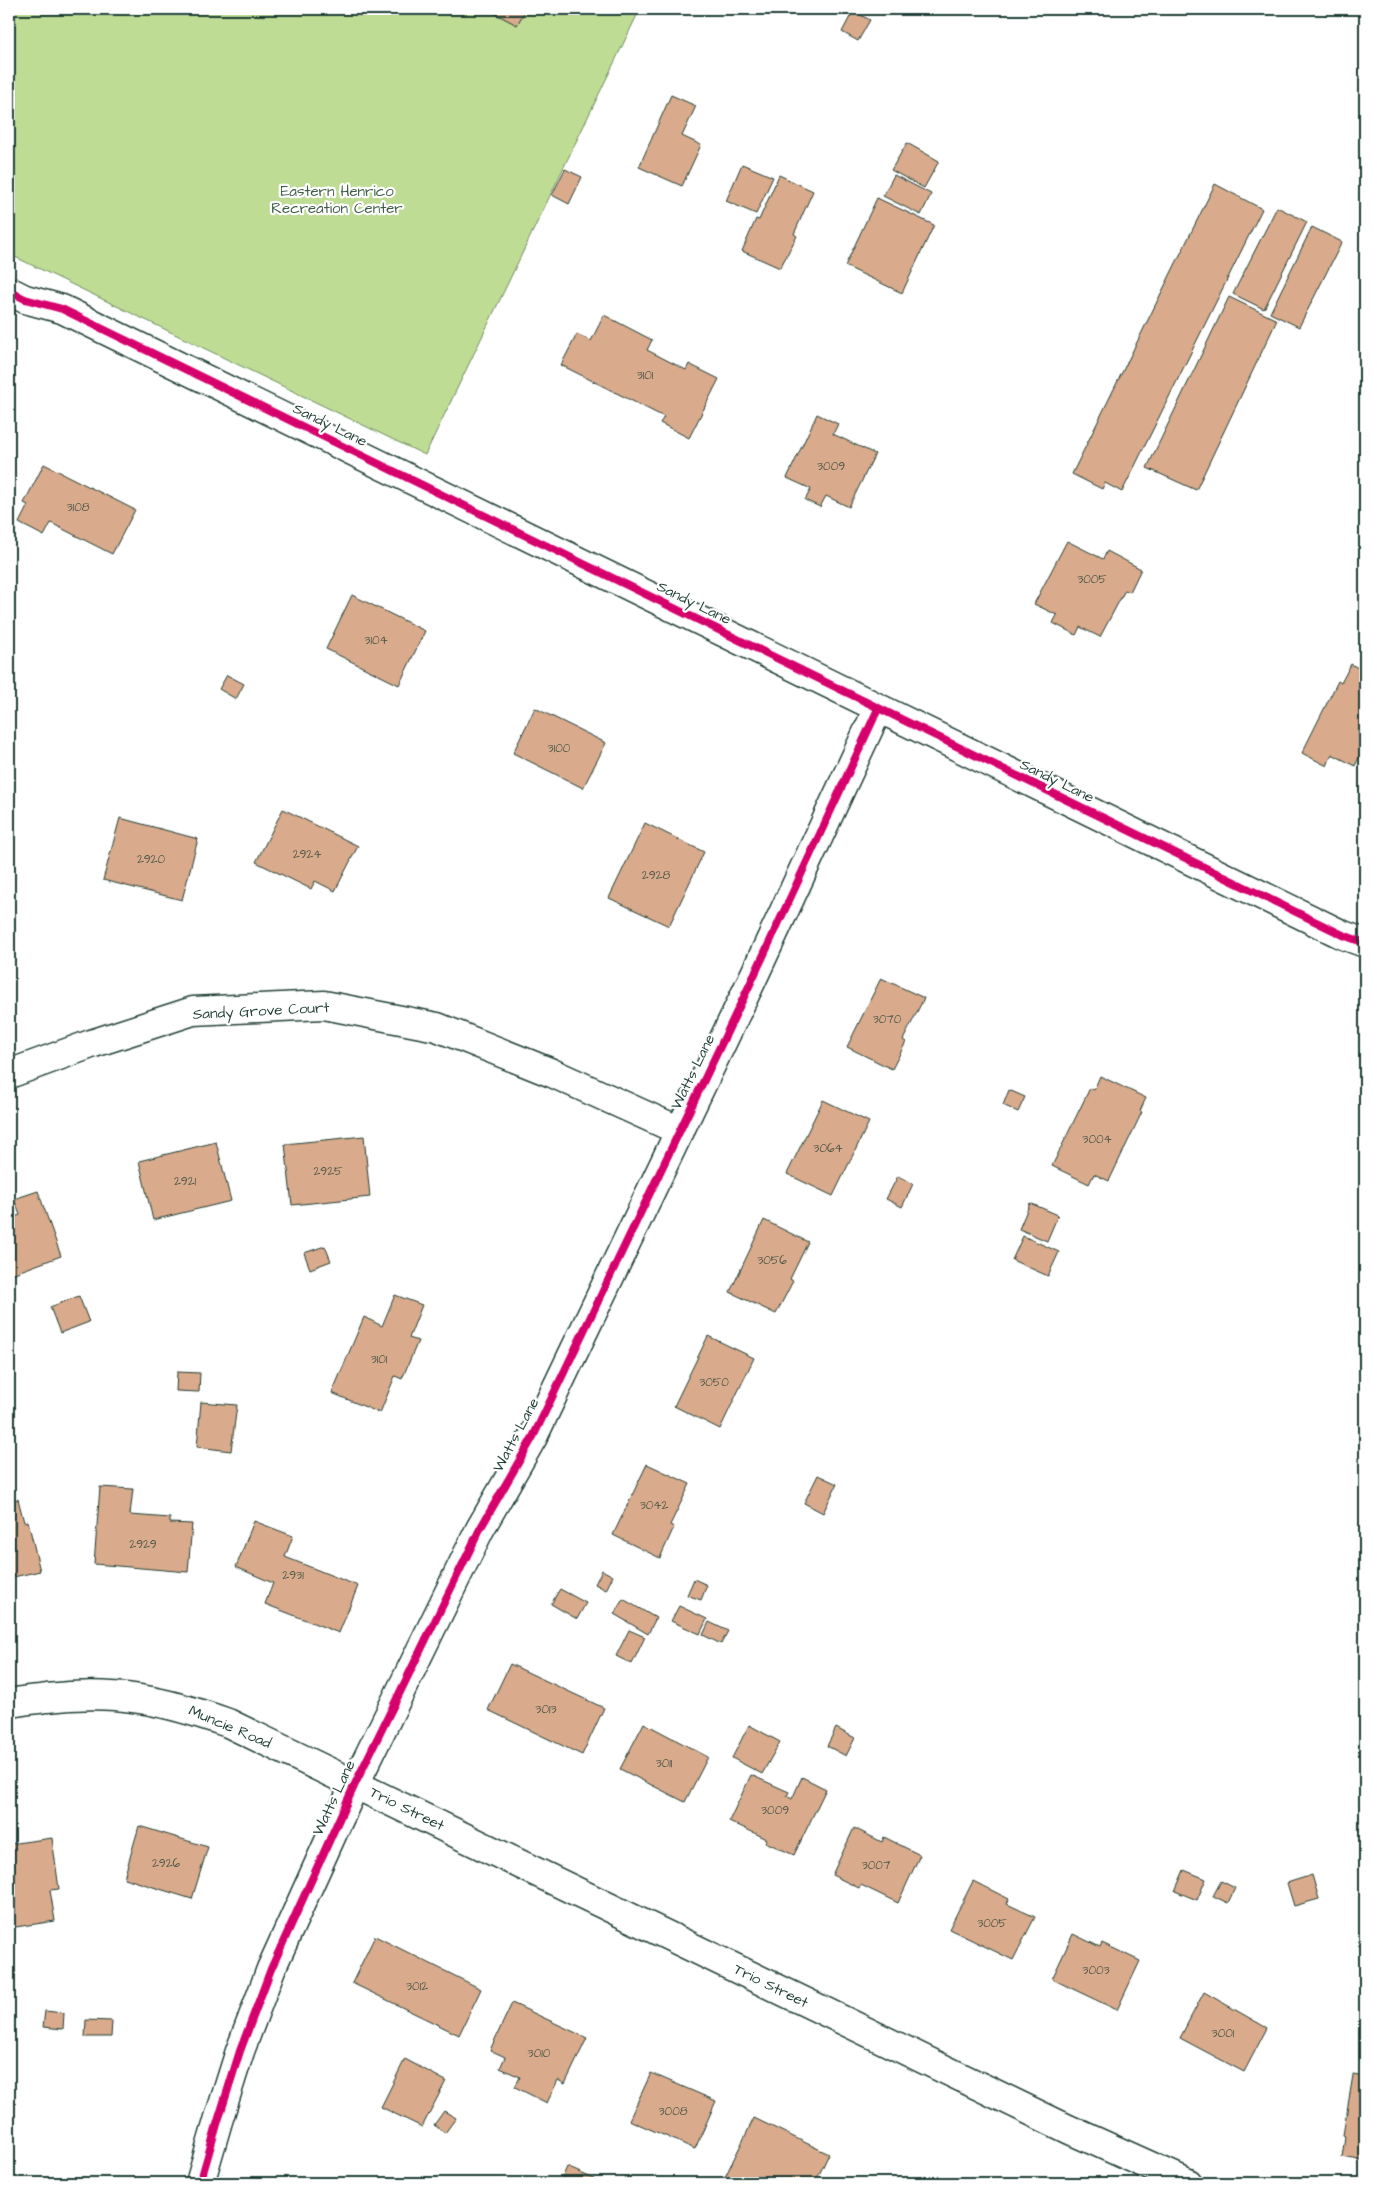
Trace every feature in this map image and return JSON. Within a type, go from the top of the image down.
[{"type":"street","name":"Sandy Lane","points":[[9,291],[25,299],[62,309],[1334,931],[1365,943]]},
{"type":"street","name":"Watts Lane","points":[[200,2183],[237,2060],[271,1969],[356,1784],[480,1529],[532,1437],[680,1131],[878,709]]},
{"type":"street","name":"Sandy Grove Court","points":[[9,1074],[91,1044],[193,1012],[324,1005],[437,1027],[552,1073],[680,1131]]},
{"type":"street","name":"Muncie Road","points":[[9,1704],[78,1694],[128,1696],[179,1706],[228,1723],[356,1784]]},
{"type":"street","name":"Trio Street","points":[[356,1784],[1059,2125],[1188,2183]]},
{"type":"green space","name":"Eastern Henrico Recreation Center","points":[[9,9],[640,9],[425,455],[9,254]]},
{"type":"building","points":[[489,9],[526,9],[517,25]]},
{"type":"building","points":[[853,11],[870,20],[858,41],[842,32]]},
{"type":"building","points":[[671,95],[696,106],[682,136],[701,145],[682,186],[639,167]]},
{"type":"building","points":[[907,143],[939,161],[924,188],[891,170]]},
{"type":"building","points":[[742,164],[773,177],[756,214],[726,201]]},
{"type":"building","points":[[565,169],[582,177],[569,204],[552,195]]},
{"type":"building","points":[[779,175],[813,191],[794,234],[797,236],[780,268],[742,251],[756,219],[759,220]]},
{"type":"building","points":[[894,175],[931,194],[921,215],[883,196]]},
{"type":"building","points":[[1215,184],[1262,209],[1122,492],[1105,483],[1102,489],[1072,474]]},
{"type":"building","points":[[877,198],[934,225],[902,293],[845,266]]},
{"type":"building","points":[[1277,207],[1307,222],[1264,309],[1233,294]]},
{"type":"building","points":[[1312,227],[1342,242],[1299,327],[1270,313]]},
{"type":"building","points":[[1229,297],[1277,320],[1196,490],[1147,468]]},
{"type":"building","points":[[604,315],[652,340],[647,350],[686,370],[689,364],[719,379],[689,438],[660,423],[664,417],[561,365],[577,334],[591,341]]},
{"type":"building","points":[[817,414],[838,424],[833,434],[875,454],[849,507],[826,496],[820,507],[805,500],[811,489],[787,478]]},
{"type":"building","points":[[44,464],[135,510],[112,554],[51,523],[44,536],[19,523],[28,505],[24,503]]},
{"type":"building","points":[[1067,541],[1103,559],[1107,551],[1141,569],[1130,592],[1125,590],[1100,637],[1080,627],[1076,635],[1053,623],[1057,615],[1034,604]]},
{"type":"building","points":[[352,595],[425,631],[399,685],[326,649]]},
{"type":"building","points":[[1351,664],[1365,672],[1365,745],[1355,766],[1332,754],[1327,766],[1302,753],[1338,681],[1341,683]]},
{"type":"building","points":[[227,675],[244,684],[236,699],[219,689]]},
{"type":"building","points":[[535,708],[606,743],[583,788],[513,753]]},
{"type":"building","points":[[283,809],[358,846],[335,891],[315,881],[311,889],[256,862]]},
{"type":"building","points":[[120,818],[198,839],[182,900],[103,880]]},
{"type":"building","points":[[645,823],[704,852],[669,926],[609,898]]},
{"type":"building","points":[[881,978],[924,998],[903,1040],[906,1042],[892,1069],[847,1047]]},
{"type":"building","points":[[1100,1076],[1146,1098],[1140,1111],[1142,1112],[1109,1181],[1094,1174],[1089,1184],[1052,1166],[1090,1088],[1094,1090]]},
{"type":"building","points":[[1009,1090],[1025,1097],[1018,1112],[1003,1105]]},
{"type":"building","points":[[823,1100],[869,1122],[833,1196],[787,1174]]},
{"type":"building","points":[[364,1136],[370,1197],[292,1205],[285,1144]]},
{"type":"building","points":[[216,1142],[231,1201],[153,1220],[139,1161]]},
{"type":"building","points":[[898,1176],[913,1184],[902,1207],[886,1199]]},
{"type":"building","points":[[38,1191],[61,1256],[12,1274],[9,1265],[9,1219],[20,1215],[14,1199]]},
{"type":"building","points":[[1030,1203],[1058,1215],[1047,1241],[1019,1229]]},
{"type":"building","points":[[764,1220],[808,1242],[790,1279],[793,1281],[776,1314],[730,1292]]},
{"type":"building","points":[[1023,1236],[1059,1252],[1048,1276],[1012,1260]]},
{"type":"building","points":[[325,1246],[331,1261],[310,1269],[304,1253]]},
{"type":"building","points":[[395,1295],[422,1305],[409,1338],[418,1341],[402,1379],[395,1376],[380,1413],[332,1393],[364,1317],[382,1326]]},
{"type":"building","points":[[79,1296],[89,1322],[60,1333],[50,1307]]},
{"type":"building","points":[[708,1336],[754,1358],[720,1429],[674,1406]]},
{"type":"building","points":[[177,1372],[200,1373],[199,1392],[176,1391]]},
{"type":"building","points":[[201,1402],[237,1405],[231,1451],[197,1447]]},
{"type":"building","points":[[647,1464],[690,1484],[670,1525],[674,1527],[660,1558],[613,1535]]},
{"type":"building","points":[[818,1475],[837,1484],[823,1513],[804,1503]]},
{"type":"building","points":[[100,1487],[133,1489],[130,1515],[170,1518],[170,1523],[192,1524],[188,1572],[94,1564]]},
{"type":"building","points":[[18,1499],[24,1522],[28,1521],[40,1571],[9,1578],[9,1502]]},
{"type":"building","points":[[254,1521],[293,1536],[285,1557],[358,1586],[339,1633],[265,1604],[273,1583],[236,1567]]},
{"type":"building","points":[[602,1570],[613,1576],[606,1590],[595,1584]]},
{"type":"building","points":[[694,1579],[707,1585],[701,1600],[687,1595]]},
{"type":"building","points":[[560,1589],[586,1603],[577,1619],[551,1604]]},
{"type":"building","points":[[623,1599],[656,1618],[648,1634],[614,1614]]},
{"type":"building","points":[[679,1606],[707,1619],[700,1634],[671,1621]]},
{"type":"building","points":[[709,1622],[728,1631],[721,1644],[703,1635]]},
{"type":"building","points":[[629,1630],[645,1637],[632,1664],[616,1656]]},
{"type":"building","points":[[510,1664],[604,1708],[582,1755],[488,1710]]},
{"type":"building","points":[[644,1723],[708,1757],[685,1802],[620,1769]]},
{"type":"building","points":[[749,1725],[780,1742],[762,1774],[732,1758]]},
{"type":"building","points":[[836,1728],[855,1738],[846,1756],[827,1746]]},
{"type":"building","points":[[751,1775],[789,1792],[787,1796],[792,1799],[802,1777],[826,1789],[794,1855],[765,1842],[767,1839],[729,1821]]},
{"type":"building","points":[[139,1826],[208,1847],[192,1899],[124,1878]]},
{"type":"building","points":[[854,1828],[882,1842],[884,1837],[920,1855],[898,1903],[861,1885],[859,1888],[832,1875]]},
{"type":"building","points":[[52,1838],[59,1889],[50,1890],[55,1921],[9,1928],[9,1844]]},
{"type":"building","points":[[1184,1870],[1206,1879],[1197,1900],[1175,1891]]},
{"type":"building","points":[[1312,1875],[1319,1899],[1294,1906],[1287,1883]]},
{"type":"building","points":[[973,1881],[1009,1899],[1007,1904],[1035,1917],[1013,1960],[949,1929]]},
{"type":"building","points":[[1221,1881],[1235,1888],[1228,1903],[1213,1896]]},
{"type":"building","points":[[1073,1934],[1100,1947],[1102,1943],[1140,1961],[1117,2010],[1052,1979]]},
{"type":"building","points":[[375,1936],[481,1989],[459,2035],[352,1983]]},
{"type":"building","points":[[1204,1992],[1267,2028],[1244,2072],[1180,2038]]},
{"type":"building","points":[[512,2003],[587,2038],[565,2084],[558,2080],[547,2103],[515,2087],[520,2077],[500,2068],[505,2057],[490,2050]]},
{"type":"building","points":[[45,2011],[64,2013],[63,2029],[43,2027]]},
{"type":"building","points":[[86,2020],[112,2021],[111,2037],[85,2037]]},
{"type":"building","points":[[405,2059],[446,2081],[422,2127],[381,2107]]},
{"type":"building","points":[[651,2073],[716,2101],[695,2149],[629,2120]]},
{"type":"building","points":[[1353,2075],[1365,2077],[1365,2161],[1342,2157],[1345,2136],[1343,2135]]},
{"type":"building","points":[[444,2111],[456,2118],[445,2133],[434,2125]]},
{"type":"building","points":[[754,2118],[829,2154],[815,2183],[722,2183]]},
{"type":"building","points":[[567,2167],[594,2179],[592,2183],[560,2183]]},
{"type":"cycle path","points":[[9,291],[25,299],[62,309],[1343,935],[1365,943]]},
{"type":"cycle path","points":[[200,2183],[240,2051],[271,1969],[355,1784],[480,1529],[533,1437],[752,980],[878,709]]}]
